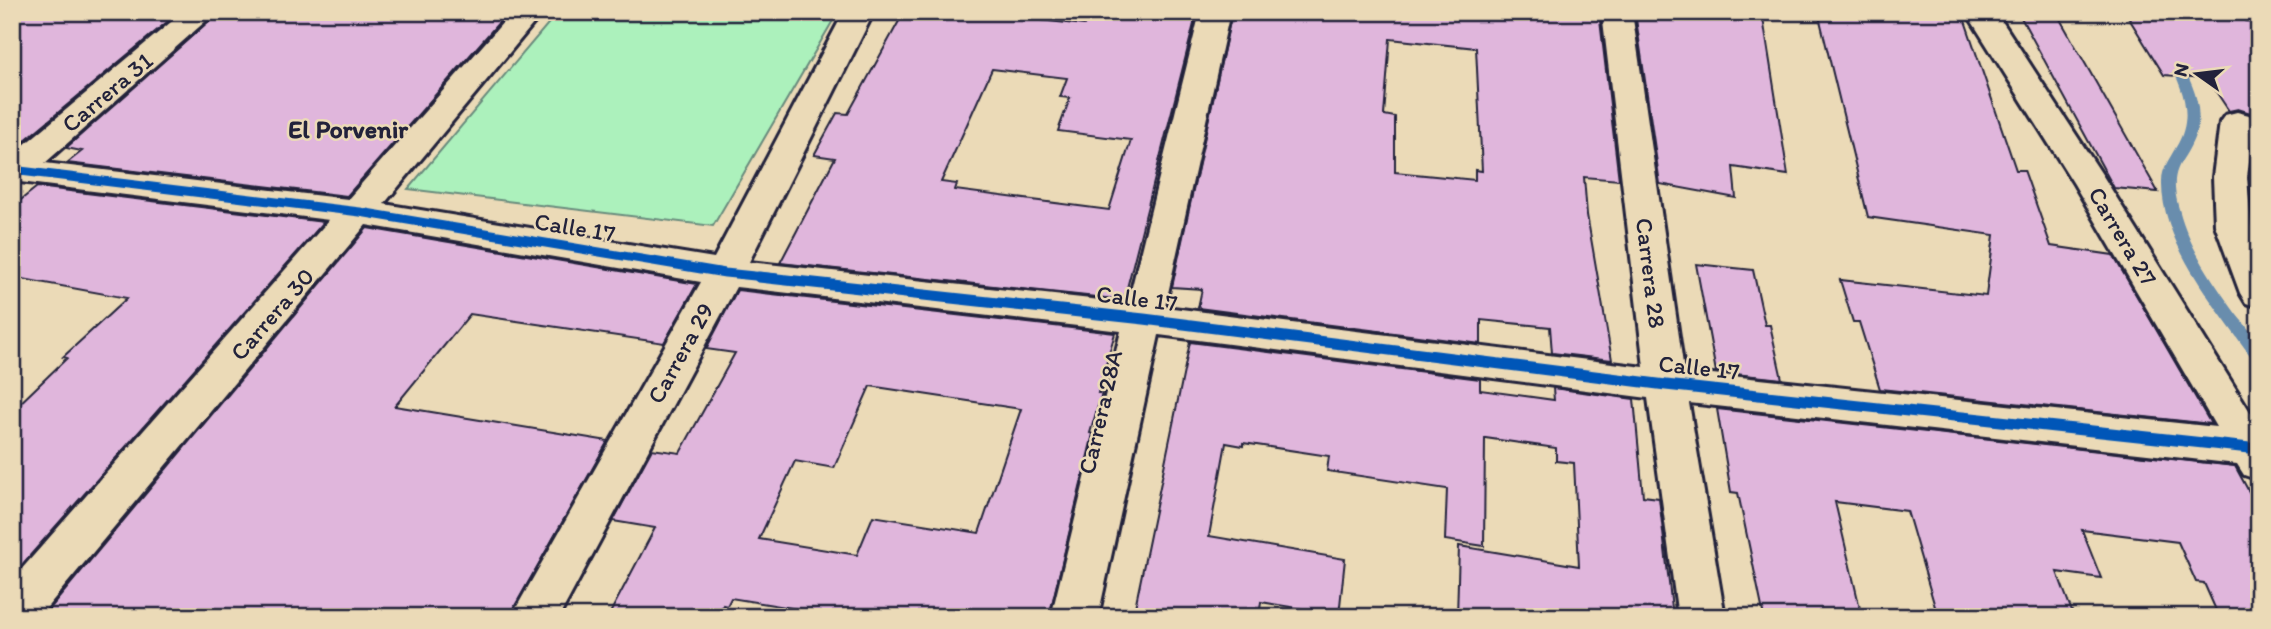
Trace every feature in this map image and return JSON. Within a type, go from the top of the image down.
[{"type":"street","name":"Carrera 31","points":[[13,171],[201,12]]},
{"type":"street","name":"Carrera 30","points":[[12,614],[360,212],[528,12]]},
{"type":"street","name":"Carrera 29","points":[[534,617],[725,273],[859,12]]},
{"type":"street","name":"Carrera 28A","points":[[1074,617],[1215,12]]},
{"type":"street","name":"Carrera 28","points":[[1617,12],[1666,385],[1702,617]]},
{"type":"street","name":"Carrera 27","points":[[1981,12],[2091,184],[2256,453]]},
{"type":"street","points":[[2237,122],[2230,177],[2233,225],[2259,293]]},
{"type":"street","name":"Calle 17","points":[[13,171],[360,212],[725,273],[1144,319],[1666,385],[2256,453]]},
{"type":"green space","points":[[558,12],[838,12],[713,226],[408,189]]},
{"type":"building","points":[[20,12],[179,12],[24,141],[12,139],[12,32],[19,27]]},
{"type":"building","points":[[219,12],[508,12],[347,196],[67,163],[82,151],[66,148]]},
{"type":"building","points":[[904,12],[996,12],[995,15],[1084,25],[1091,12],[1197,12],[1124,300],[780,263],[835,158],[814,155],[837,113],[848,114]],"holes":[[[992,69],[1067,78],[1060,97],[1070,98],[1058,131],[1131,140],[1109,210],[955,190],[957,184],[941,182]]]},
{"type":"building","points":[[1232,12],[1599,12],[1619,180],[1584,177],[1587,215],[1612,360],[1552,353],[1550,327],[1481,320],[1481,344],[1198,308],[1202,289],[1172,287]],"holes":[[[1390,39],[1476,48],[1482,171],[1475,170],[1475,180],[1395,172],[1395,117],[1384,115]]]},
{"type":"building","points":[[1635,12],[1762,12],[1788,175],[1733,167],[1736,198],[1660,184]]},
{"type":"building","points":[[1818,12],[1962,12],[2016,170],[2024,170],[2051,246],[2113,255],[2211,424],[1880,389],[1859,322],[1853,322],[1840,280],[1986,296],[1994,235],[1868,217]]},
{"type":"building","points":[[2018,12],[2056,12],[2158,192],[2114,188]]},
{"type":"building","points":[[2125,12],[2239,12],[2245,21],[2259,22],[2259,157],[2253,148],[2257,122],[2251,113],[2238,109],[2229,111],[2207,78],[2164,75]]},
{"type":"building","points":[[37,187],[324,222],[12,576],[12,411],[67,358],[63,357],[127,298],[12,277],[12,207]]},
{"type":"building","points":[[367,228],[697,284],[664,343],[470,314],[395,406],[608,441],[509,617],[43,617]]},
{"type":"building","points":[[1696,264],[1753,270],[1765,325],[1770,325],[1782,379],[1716,372]]},
{"type":"building","points":[[737,290],[1115,333],[1098,393],[1102,393],[1090,433],[1093,434],[1049,617],[846,617],[731,598],[727,606],[723,605],[717,617],[608,617],[655,528],[613,521],[652,449],[680,453],[735,353],[706,349]],"holes":[[[870,386],[1021,409],[979,533],[873,516],[857,555],[759,539],[795,461],[834,468]]]},
{"type":"building","points":[[1190,342],[1480,379],[1480,390],[1554,400],[1553,388],[1634,399],[1643,496],[1659,498],[1673,617],[1457,617],[1459,546],[1579,566],[1574,463],[1556,461],[1556,448],[1485,438],[1484,546],[1445,540],[1447,489],[1327,471],[1329,456],[1243,443],[1243,446],[1226,443],[1209,536],[1345,559],[1339,615],[1261,602],[1259,617],[1133,617]]},
{"type":"building","points":[[1717,409],[2235,466],[2259,510],[2259,617],[2219,617],[2204,583],[2196,582],[2178,542],[2082,530],[2101,578],[2057,572],[2074,617],[1938,617],[1907,511],[1835,502],[1862,617],[1764,617],[1738,493],[1731,492]]},
{"type":"waterway","points":[[12,16],[18,12]]},
{"type":"waterway","points":[[2174,61],[2188,90],[2192,121],[2186,141],[2169,172],[2171,207],[2189,252],[2202,275],[2259,357]]},
{"type":"cycle path","points":[[12,170],[360,212],[725,273],[1144,319],[1666,385],[2259,449]]},
{"type":"district","name":"El Porvenir","points":[[348,129]]}]
